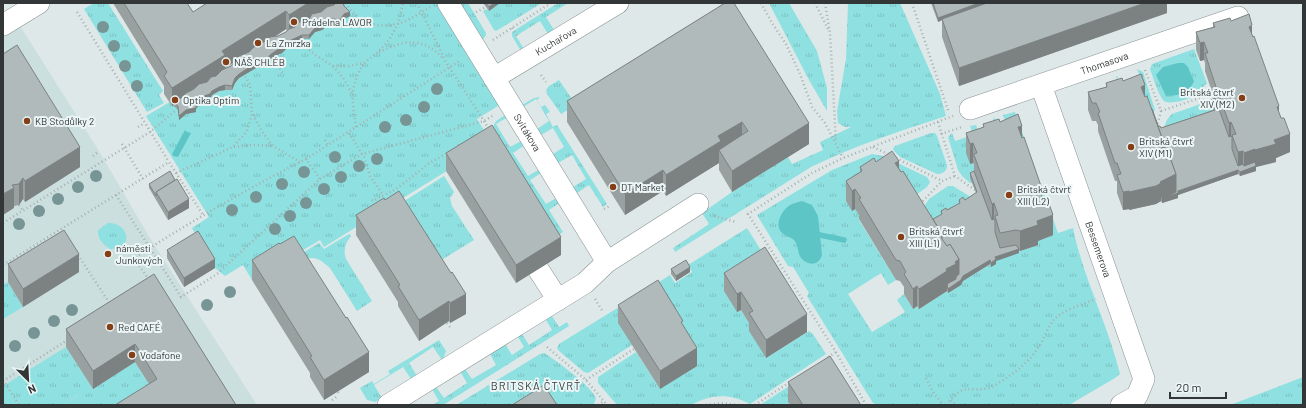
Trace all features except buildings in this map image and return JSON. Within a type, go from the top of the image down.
[{"type":"street","name":"Svitákova","points":[[448,3],[607,262]]},
{"type":"street","name":"Kuchařova","points":[[494,78],[618,3]]},
{"type":"street","points":[[3,25],[37,4]]},
{"type":"street","name":"Thomasova","points":[[969,117],[1041,85],[1238,17]]},
{"type":"street","name":"Bessemerova","points":[[1041,85],[1144,380],[1137,396],[1121,405]]},
{"type":"street","points":[[388,405],[585,283],[607,262],[698,204]]},
{"type":"street","points":[[538,269],[558,300]]},
{"type":"path","points":[[343,8],[346,4],[351,3]]},
{"type":"path","points":[[352,95],[359,70],[364,63],[377,53],[389,40],[398,24],[403,3]]},
{"type":"path","points":[[417,3],[446,62],[492,135]]},
{"type":"path","points":[[490,42],[551,3]]},
{"type":"path","points":[[761,3],[786,44],[800,74],[812,107],[825,123],[842,158]]},
{"type":"path","points":[[815,3],[830,33]]},
{"type":"path","points":[[826,3],[830,33],[836,144]]},
{"type":"path","points":[[912,3],[951,117]]},
{"type":"path","points":[[346,4],[357,16],[366,22],[387,26],[398,24],[410,19],[422,11]]},
{"type":"path","points":[[476,12],[486,7]]},
{"type":"path","points":[[78,12],[150,132],[203,215]]},
{"type":"path","points":[[512,28],[517,36]]},
{"type":"path","points":[[298,36],[305,46],[333,66],[344,78],[352,95],[356,128]]},
{"type":"path","points":[[377,53],[398,44],[411,42],[425,45],[437,52],[446,62]]},
{"type":"path","points":[[270,53],[283,73]]},
{"type":"path","points":[[149,281],[134,258],[203,215],[328,146],[465,57]]},
{"type":"path","points":[[333,66],[349,66],[364,63]]},
{"type":"path","points":[[1143,64],[1161,111],[1157,126]]},
{"type":"path","points":[[233,147],[247,131],[252,113],[250,84],[241,70]]},
{"type":"path","points":[[541,75],[546,82]]},
{"type":"path","points":[[1161,111],[1212,94]]},
{"type":"path","points":[[3,224],[150,132],[176,110]]},
{"type":"path","points":[[252,113],[261,130],[273,146],[300,162]]},
{"type":"path","points":[[116,195],[181,296],[217,274],[320,179],[362,154],[484,121],[497,113]]},
{"type":"path","points":[[941,134],[969,117]]},
{"type":"path","points":[[866,405],[836,352],[748,214],[812,173],[842,158],[938,122],[955,176],[975,190]]},
{"type":"path","points":[[138,127],[145,123]]},
{"type":"path","points":[[349,132],[364,157],[370,176],[383,195]]},
{"type":"path","points":[[325,140],[328,146]]},
{"type":"path","points":[[122,144],[143,179]]},
{"type":"path","points":[[176,173],[233,147],[253,144],[273,146]]},
{"type":"path","points":[[873,147],[942,181]]},
{"type":"path","points":[[372,200],[373,202],[396,189],[431,162],[454,150]]},
{"type":"path","points":[[92,156],[100,152]]},
{"type":"path","points":[[306,159],[320,179]]},
{"type":"path","points":[[3,265],[169,162]]},
{"type":"path","points":[[915,209],[942,181],[955,176]]},
{"type":"path","points":[[19,205],[24,211]]},
{"type":"path","points":[[604,209],[610,206]]},
{"type":"path","points":[[74,249],[110,305]]},
{"type":"path","points":[[787,288],[792,284]]},
{"type":"path","points":[[926,378],[934,394],[946,405],[961,390],[989,388],[1022,366],[1031,357],[1039,347],[1053,321],[1060,315],[1099,298]]},
{"type":"path","points":[[447,323],[450,327]]},
{"type":"path","points":[[19,405],[3,380],[75,336]]},
{"type":"path","points":[[547,347],[586,380],[607,405]]},
{"type":"path","points":[[586,380],[634,348]]},
{"type":"path","points":[[823,360],[836,352]]},
{"type":"path","points":[[755,405],[792,381]]},
{"type":"path","points":[[332,400],[339,396],[338,392]]},
{"type":"path","points":[[951,399],[956,405]]},
{"type":"path","points":[[598,405],[604,401]]},
{"type":"path","points":[[706,405],[723,403],[737,405]]},
{"type":"shaded area","points":[[10,10],[99,151],[150,238],[257,405],[3,405],[3,14]]},
{"type":"shaded area","points":[[1184,63],[1188,67],[1194,81],[1192,86],[1186,92],[1166,96],[1156,75],[1163,67]]},
{"type":"shaded area","points":[[185,130],[191,133],[178,157],[173,156],[172,154]]},
{"type":"shaded area","points":[[802,201],[812,205],[818,216],[822,255],[821,259],[813,264],[804,261],[801,258],[797,244],[794,240],[781,232],[778,225],[780,217],[787,207]]},
{"type":"green space","points":[[94,3],[108,3],[163,91],[159,95],[164,103],[147,112],[84,9]]},
{"type":"green space","points":[[337,3],[437,3],[501,104],[477,119],[492,143],[324,247],[320,240],[252,280],[243,265],[225,276],[215,268],[192,228],[209,217],[146,116]]},
{"type":"green space","points":[[458,3],[468,3],[486,33],[482,41]]},
{"type":"green space","points":[[500,3],[542,3],[496,31],[483,11],[487,9],[489,11]]},
{"type":"green space","points":[[558,3],[568,3],[546,17],[554,30],[548,34],[540,21],[516,36],[524,49],[521,51],[512,36],[512,32]]},
{"type":"green space","points":[[769,3],[789,3],[817,51],[827,88],[827,111],[809,80]]},
{"type":"green space","points":[[848,3],[900,3],[940,94],[946,116],[894,133],[827,159],[811,167],[675,252],[673,248],[709,224],[702,213],[732,192],[788,157],[792,164],[823,150],[820,142],[851,127],[845,127],[838,123],[837,111],[846,59]]},
{"type":"green space","points":[[1194,49],[1207,83],[1191,98],[1174,102],[1164,101],[1150,69],[1152,64]]},
{"type":"green space","points":[[1137,69],[1143,72],[1155,110],[1152,114],[1122,96],[1116,76],[1120,84],[1140,77]]},
{"type":"green space","points":[[559,80],[576,105],[561,114],[547,94],[546,90],[549,86]]},
{"type":"green space","points":[[540,97],[537,100],[541,107],[545,105],[550,112],[546,114],[553,127],[557,125],[607,204],[603,207],[589,185],[577,193],[573,187],[586,179],[572,155],[558,163],[553,154],[564,147],[553,128],[541,135],[537,129],[549,121],[536,99],[523,107],[522,105],[534,98]]},
{"type":"green space","points":[[1206,102],[1211,104],[1215,114],[1163,132],[1167,120],[1172,114]]},
{"type":"green space","points":[[1015,112],[1058,233],[1073,228],[1077,247],[1109,337],[1120,374],[1069,405],[877,405],[873,403],[807,296],[809,293],[793,267],[788,266],[757,215],[832,170],[872,154],[883,156],[927,177],[930,182],[927,187],[909,200],[903,191],[855,210],[861,218],[859,220],[896,280],[888,285],[881,273],[848,294],[872,332],[905,312],[897,300],[904,294],[913,309],[917,306],[919,309],[947,291],[948,293],[961,285],[963,281],[995,261],[1038,245],[993,119],[995,118],[997,124],[1005,121],[1003,115]]},
{"type":"green space","points":[[507,114],[508,117],[496,124],[510,147],[523,140],[525,145],[513,153],[528,176],[540,169],[543,172],[530,180],[546,204],[558,197],[561,202],[549,210],[563,232],[559,235],[493,130],[495,122]]},
{"type":"green space","points":[[976,125],[983,144],[969,164],[973,163],[977,173],[977,183],[970,183],[958,170],[948,137],[952,133],[955,141],[973,135],[970,126]]},
{"type":"green space","points":[[931,133],[935,133],[937,136],[947,165],[944,172],[937,174],[900,157],[893,149],[895,146]]},
{"type":"green space","points":[[444,176],[454,192],[450,198],[452,206],[474,240],[435,264],[398,205]]},
{"type":"green space","points":[[948,186],[953,186],[974,199],[930,226],[923,208],[929,199]]},
{"type":"green space","points":[[108,223],[121,227],[126,236],[126,241],[118,248],[110,249],[98,236],[98,230]]},
{"type":"green space","points":[[747,228],[762,252],[765,265],[737,312],[741,310],[753,329],[766,358],[809,331],[813,334],[826,354],[750,404],[735,398],[720,396],[698,401],[691,405],[617,405],[598,383],[598,377],[636,352],[660,389],[645,291],[670,275],[675,283],[692,272],[688,265]]},
{"type":"green space","points":[[349,234],[351,236],[346,244],[346,259],[372,301],[357,311],[330,268],[316,258],[303,259],[296,257],[319,243],[324,249]]},
{"type":"green space","points":[[8,282],[23,307],[3,319],[3,285]]},
{"type":"green space","points":[[619,307],[632,345],[588,373],[584,372],[559,351],[557,348],[559,344]]},
{"type":"green space","points":[[549,316],[552,316],[559,327],[567,322],[569,326],[443,405],[432,405],[439,401],[432,389],[436,387],[444,398],[467,383],[461,371],[465,369],[472,379],[496,365],[490,352],[505,344],[512,355],[524,347],[518,337],[522,334],[529,345],[552,330],[546,320]]},
{"type":"green space","points":[[439,340],[446,351],[443,360],[433,347],[409,363],[417,376],[411,379],[403,367],[374,385],[382,398],[375,402],[367,400],[360,388],[372,381],[374,384],[390,374],[388,371]]},
{"type":"green space","points":[[66,347],[93,389],[135,362],[157,397],[144,405],[85,405],[78,395],[63,405],[3,405],[3,386]]},
{"type":"green space","points":[[544,353],[566,368],[593,393],[596,398],[594,404],[456,405],[540,354]]},
{"type":"green space","points":[[829,360],[789,402],[790,405],[760,405]]},
{"type":"green space","points":[[1303,377],[1303,404],[1230,405]]},
{"type":"green space","points":[[79,395],[85,405],[63,405]]},
{"type":"waterway","points":[[820,235],[844,240]]},
{"type":"place","name":"Prádelna LAVOR","points":[[294,22]]},
{"type":"place","name":"La Zmrzka","points":[[258,43]]},
{"type":"place","name":"NÁŠ CHLÉB","points":[[226,62]]},
{"type":"place","name":"Britská čtvrť XIV (M2)","points":[[1242,98]]},
{"type":"place","name":"Optika Optim","points":[[175,100]]},
{"type":"place","name":"KB Stodůlky 2","points":[[27,121]]},
{"type":"place","name":"Britská čtvrť XIV (M1)","points":[[1131,147]]},
{"type":"place","name":"DT Market","points":[[613,187]]},
{"type":"place","name":"Britská čtvrť XIII (L2)","points":[[1009,195]]},
{"type":"place","name":"Britská čtvrť XIII (L1)","points":[[901,237]]},
{"type":"place","name":"náměstí Junkových","points":[[108,254]]},
{"type":"place","name":"Red CAFÉ","points":[[110,327]]},
{"type":"place","name":"Vodafone","points":[[132,355]]},
{"type":"district","name":"BRITSKÁ ČTVRŤ","points":[[536,385]]}]
